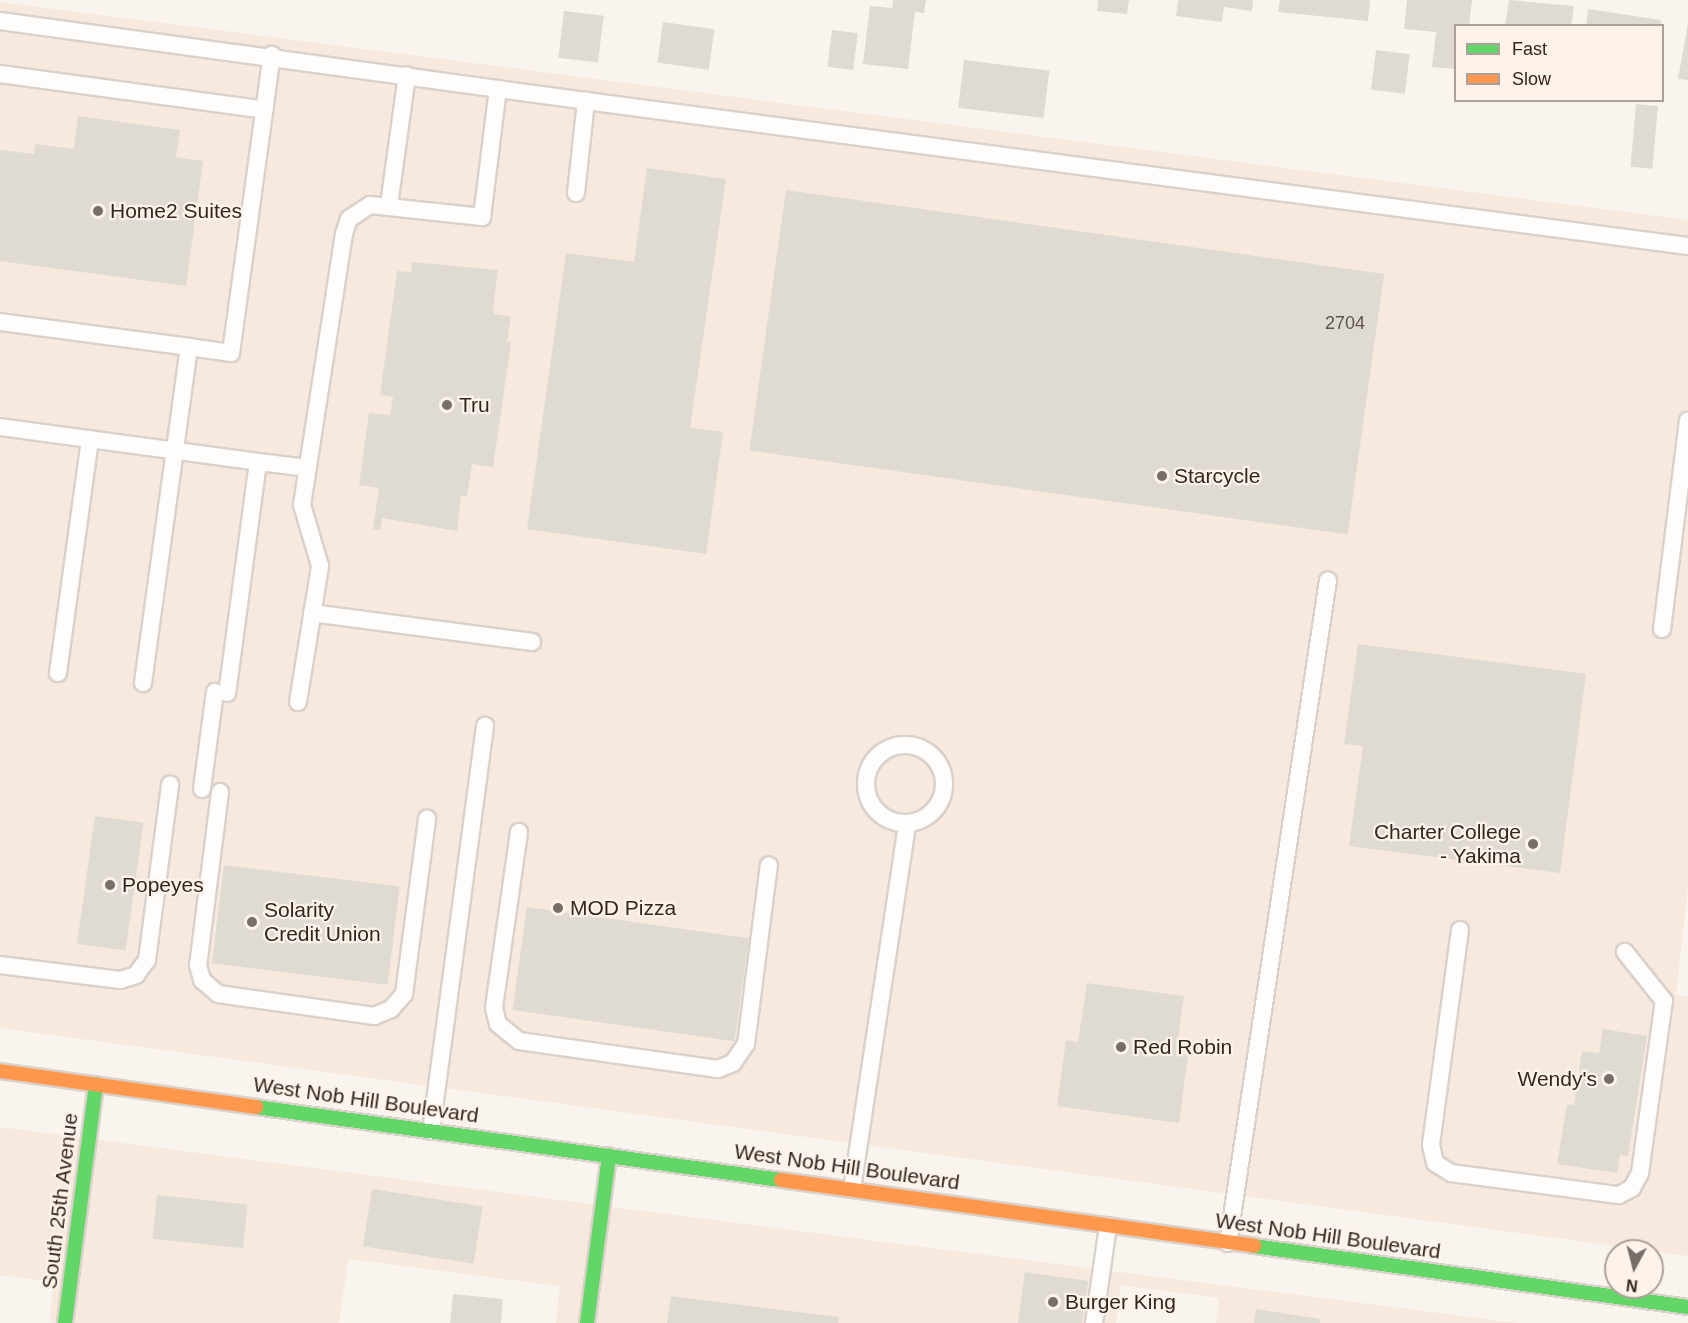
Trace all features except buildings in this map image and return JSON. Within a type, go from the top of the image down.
[{"type":"main road","name":"West Nob Hill Boulevard","points":[[0,1071],[1688,1307]]},
{"type":"main road","name":"South 25th Avenue","points":[[65,1323],[96,1084]]},
{"type":"main road","points":[[587,1323],[609,1155]]},
{"type":"lane","points":[[0,21],[272,55],[586,101],[1688,246]]},
{"type":"lane","points":[[0,322],[231,353],[272,55]]},
{"type":"lane","points":[[0,74],[264,110]]},
{"type":"lane","points":[[389,205],[408,75]]},
{"type":"lane","points":[[298,702],[320,566],[302,505],[344,234],[349,219],[370,205],[389,205],[482,217],[498,89]]},
{"type":"lane","points":[[576,193],[586,101]]},
{"type":"lane","points":[[143,683],[189,347]]},
{"type":"lane","points":[[1662,629],[1688,421]]},
{"type":"lane","points":[[0,427],[308,468]]},
{"type":"lane","points":[[58,673],[90,439]]},
{"type":"lane","points":[[202,789],[221,693],[258,462]]},
{"type":"lane","points":[[1228,1243],[1328,580]]},
{"type":"lane","points":[[312,612],[532,642]]},
{"type":"lane","points":[[431,1131],[485,726]]},
{"type":"lane","points":[[905,745],[930,754],[944,777],[944,791],[932,814],[907,824],[894,822],[873,808],[865,785],[867,773],[882,753],[905,745]]},
{"type":"lane","points":[[0,965],[120,980],[136,975],[147,960],[170,785]]},
{"type":"lane","points":[[220,792],[198,965],[202,980],[218,994],[374,1016],[391,1009],[404,994],[427,819]]},
{"type":"lane","points":[[852,1189],[907,824]]},
{"type":"lane","points":[[519,832],[494,1008],[498,1024],[519,1041],[718,1069],[733,1063],[746,1044],[769,865]]},
{"type":"lane","points":[[1460,930],[1431,1145],[1435,1163],[1450,1173],[1619,1195],[1632,1188],[1640,1173],[1664,1001],[1625,952]]},
{"type":"lane","points":[[1094,1323],[1108,1226]]},
{"type":"shaded area","points":[[0,2],[1688,220],[1688,887],[1676,995],[1688,997],[1688,1256],[1664,1253],[1664,1239],[1604,1239],[1604,1245],[0,1028]]},
{"type":"shaded area","points":[[0,1127],[1517,1323],[1216,1323],[1219,1298],[1121,1285],[1116,1323],[556,1323],[560,1286],[348,1259],[339,1323],[50,1322],[53,1282],[0,1275]]},
{"type":"traffic: fast","points":[[65,1323],[96,1084]]},
{"type":"traffic: fast","points":[[256,1107],[781,1180]]},
{"type":"traffic: fast","points":[[587,1323],[609,1155]]},
{"type":"traffic: fast","points":[[1254,1246],[1688,1307]]},
{"type":"traffic: slow","points":[[0,1071],[256,1107]]},
{"type":"traffic: slow","points":[[781,1180],[1254,1246]]},
{"type":"place","name":"Home2 Suites","points":[[98,211]]},
{"type":"place","name":"Tru","points":[[447,405]]},
{"type":"place","name":"Starcycle","points":[[1162,476]]},
{"type":"place","name":"Charter College - Yakima","points":[[1533,844]]},
{"type":"place","name":"Popeyes","points":[[110,885]]},
{"type":"place","name":"MOD Pizza","points":[[558,908]]},
{"type":"place","name":"Solarity Credit Union","points":[[252,922]]},
{"type":"place","name":"Red Robin","points":[[1121,1047]]},
{"type":"place","name":"Wendy's","points":[[1609,1079]]},
{"type":"place","name":"Burger King","points":[[1053,1302]]}]
